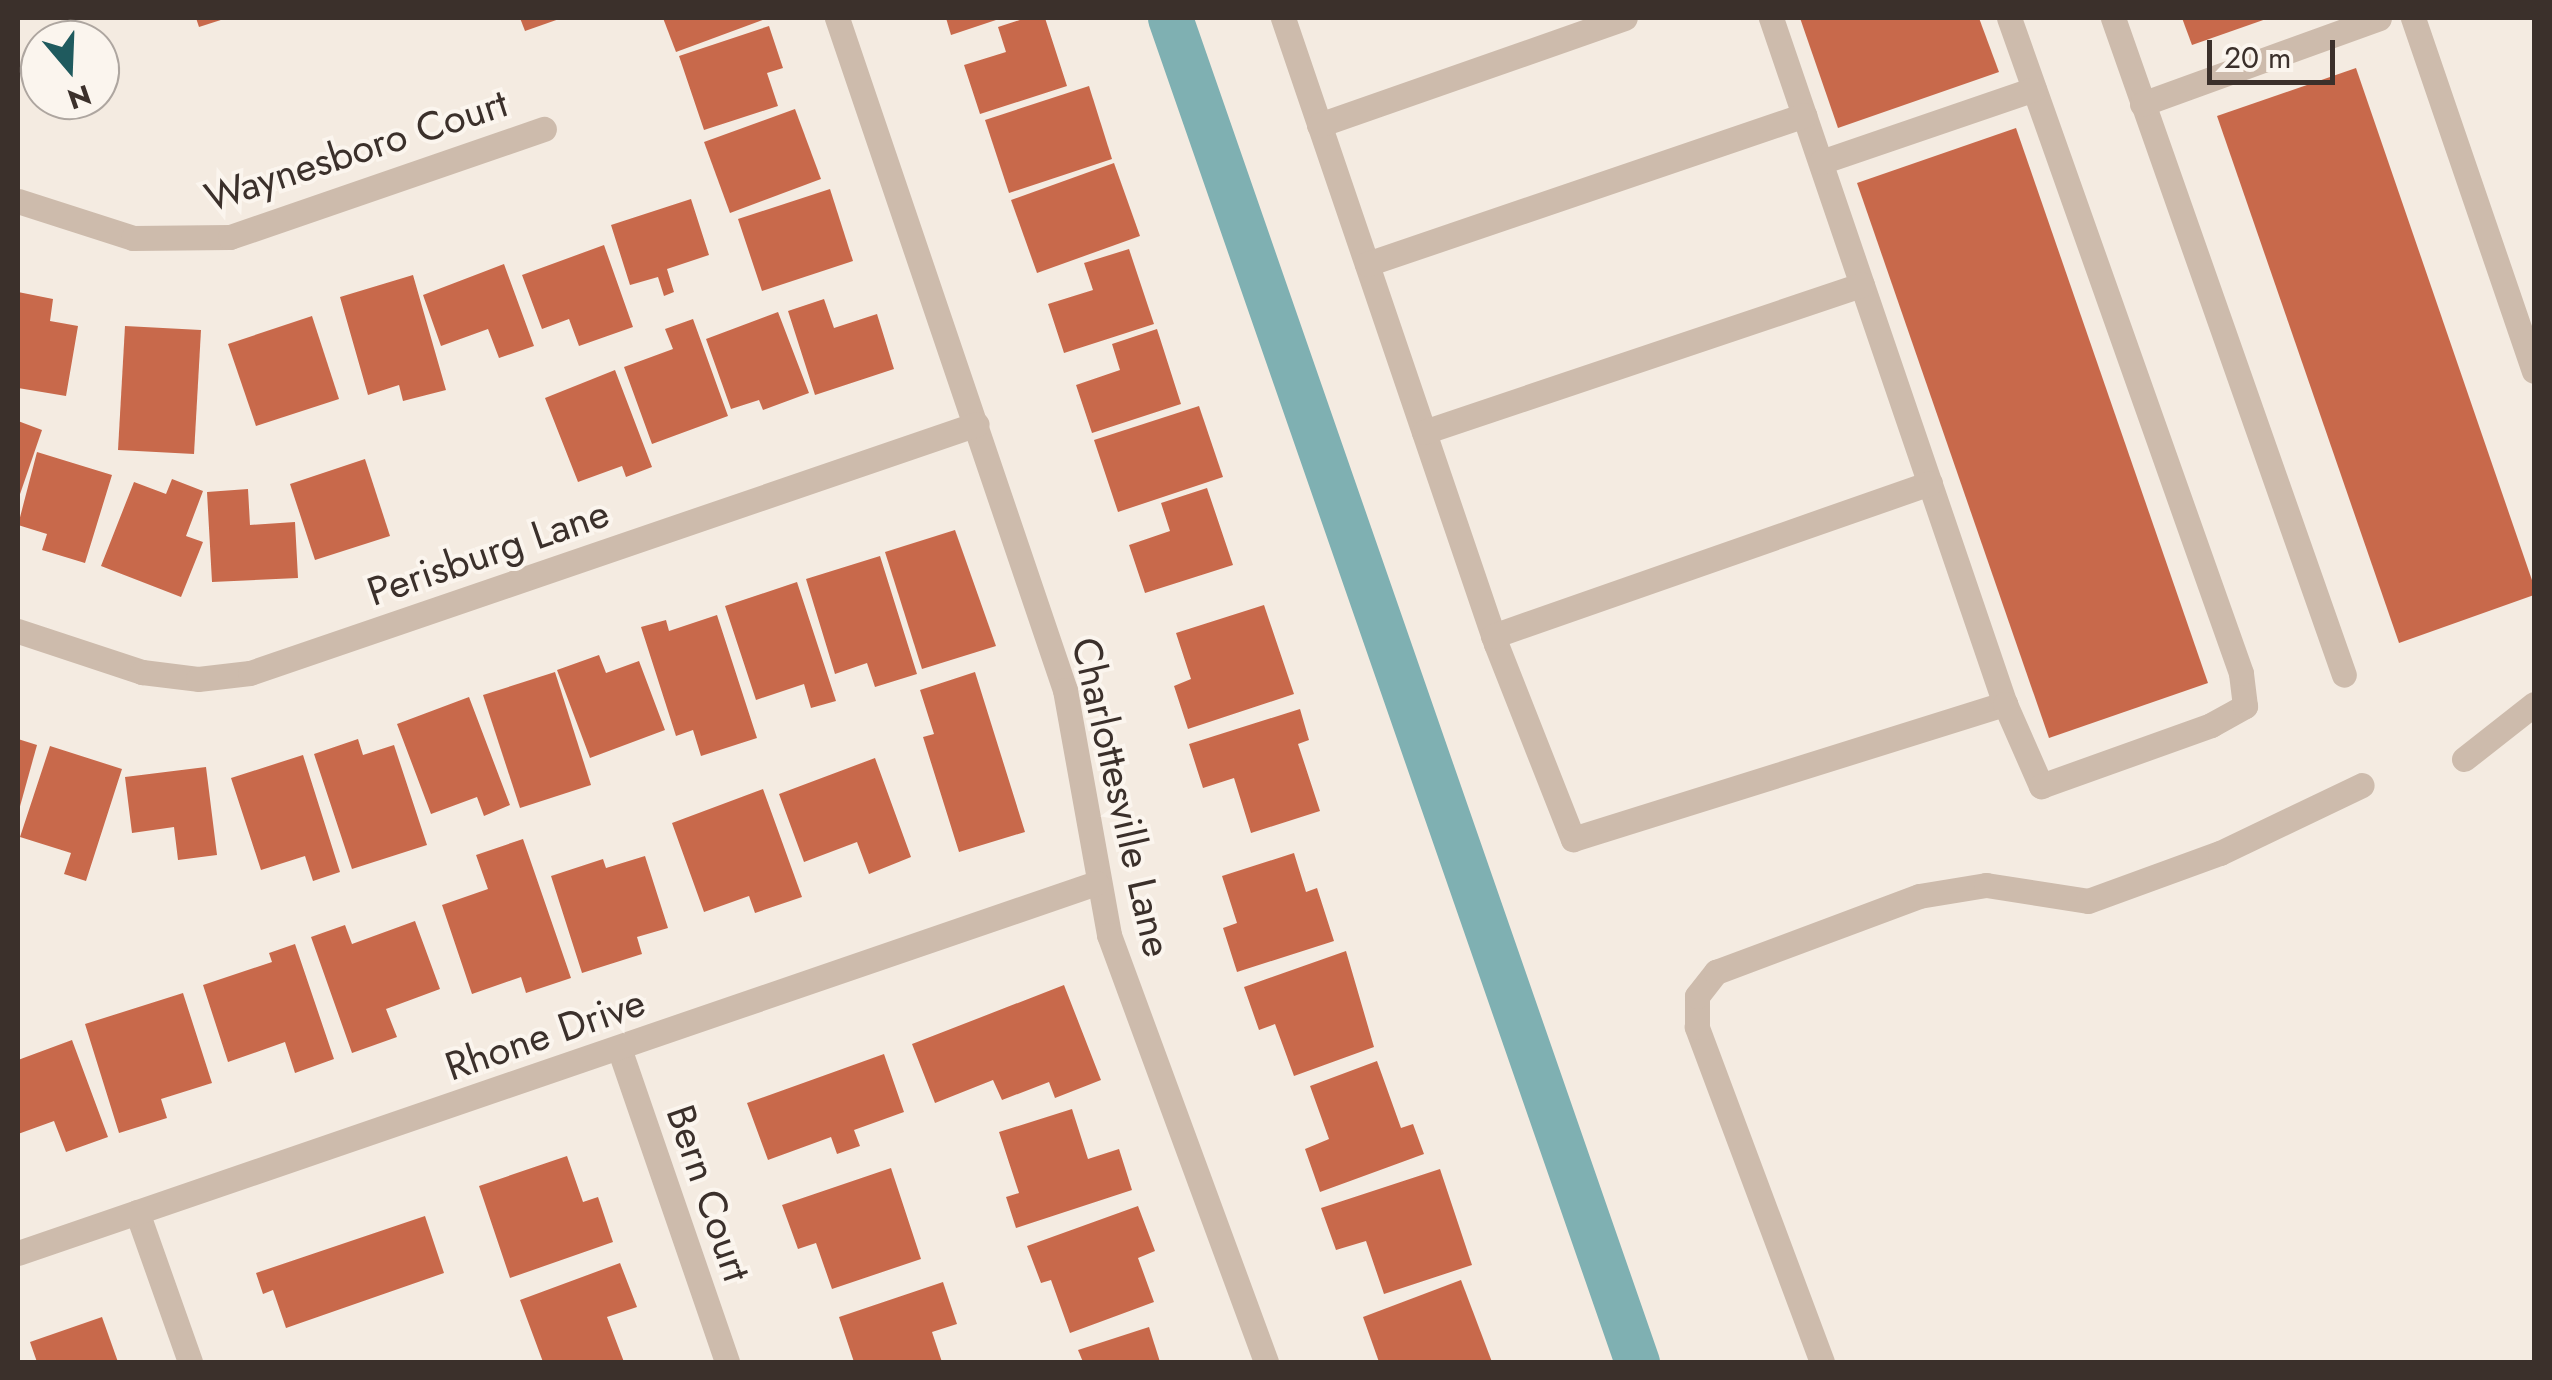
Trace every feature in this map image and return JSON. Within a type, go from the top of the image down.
[{"type":"street","name":"Charlottesville Lane","points":[[837,18],[1064,690],[1096,883],[1266,1362]]},
{"type":"street","points":[[1283,18],[1493,636],[1573,839],[2005,704]]},
{"type":"street","points":[[1319,125],[1626,18]]},
{"type":"street","points":[[1771,18],[2005,704],[2041,786],[2212,725],[2245,706],[2241,673],[2009,18]]},
{"type":"street","points":[[2113,18],[2344,675]]},
{"type":"street","points":[[2142,104],[2379,18]]},
{"type":"street","points":[[2413,18],[2534,371]]},
{"type":"street","points":[[1820,162],[2034,90]]},
{"type":"street","points":[[1367,264],[1804,115]]},
{"type":"street","name":"Waynesboro Court","points":[[18,200],[133,238],[230,237],[544,130]]},
{"type":"street","points":[[1424,432],[1862,285]]},
{"type":"street","name":"Perisburg Lane","points":[[18,631],[142,672],[198,679],[250,673],[977,424]]},
{"type":"street","points":[[1493,636],[1930,483]]},
{"type":"street","points":[[2464,759],[2534,704]]},
{"type":"street","points":[[1822,1362],[1697,1027],[1696,996],[1716,972],[1919,896],[1986,885],[2088,901],[2220,853],[2362,785]]},
{"type":"street","name":"Rhone Drive","points":[[18,1253],[1096,883]]},
{"type":"street","name":"Bern Court","points":[[620,1048],[727,1362]]},
{"type":"street","points":[[137,1212],[190,1362]]},
{"type":"building","points":[[196,18],[227,18],[199,27]]},
{"type":"building","points":[[520,18],[562,18],[525,31]]},
{"type":"building","points":[[663,18],[768,18],[676,52]]},
{"type":"building","points":[[946,18],[1002,18],[951,35]]},
{"type":"building","points":[[1026,18],[1045,18],[1067,86],[980,114],[964,65],[1006,52],[998,27]]},
{"type":"building","points":[[1800,18],[1979,18],[1999,72],[1838,128]]},
{"type":"building","points":[[2182,18],[2269,18],[2192,45]]},
{"type":"building","points":[[769,26],[783,68],[767,73],[778,106],[704,130],[679,56]]},
{"type":"building","points":[[2356,68],[2534,586],[2534,595],[2399,643],[2217,116]]},
{"type":"building","points":[[1089,86],[1112,159],[1009,193],[985,120]]},
{"type":"building","points":[[795,109],[821,179],[730,213],[704,142]]},
{"type":"building","points":[[2016,128],[2208,683],[2049,738],[1857,183]]},
{"type":"building","points":[[1114,163],[1140,236],[1037,273],[1011,200]]},
{"type":"building","points":[[830,189],[853,261],[762,291],[738,219]]},
{"type":"building","points":[[691,199],[709,255],[667,269],[674,292],[664,296],[658,277],[630,285],[611,225]]},
{"type":"building","points":[[604,245],[633,327],[579,346],[569,319],[542,329],[522,275]]},
{"type":"building","points":[[1129,249],[1154,324],[1064,353],[1048,304],[1093,290],[1084,263]]},
{"type":"building","points":[[504,264],[534,346],[499,358],[488,329],[441,346],[423,295]]},
{"type":"building","points":[[413,275],[446,390],[403,401],[399,385],[368,395],[340,297]]},
{"type":"building","points":[[18,292],[53,299],[50,321],[78,326],[66,396],[18,388]]},
{"type":"building","points":[[824,299],[834,328],[877,314],[894,369],[815,395],[788,311]]},
{"type":"building","points":[[778,312],[809,393],[763,410],[759,400],[731,409],[706,339]]},
{"type":"building","points":[[312,316],[339,399],[256,426],[228,344]]},
{"type":"building","points":[[693,319],[728,416],[652,444],[624,367],[673,349],[665,329]]},
{"type":"building","points":[[125,326],[201,330],[194,454],[118,450]]},
{"type":"building","points":[[1157,329],[1181,404],[1092,433],[1076,385],[1120,370],[1112,344]]},
{"type":"building","points":[[615,370],[652,467],[626,477],[622,466],[578,482],[545,398]]},
{"type":"building","points":[[1199,406],[1223,477],[1118,512],[1094,440]]},
{"type":"building","points":[[18,421],[42,430],[18,500]]},
{"type":"building","points":[[37,452],[112,475],[85,563],[42,550],[47,534],[18,525]]},
{"type":"building","points":[[365,459],[390,536],[315,560],[290,484]]},
{"type":"building","points":[[172,479],[203,491],[186,536],[203,542],[181,597],[101,566],[134,482],[166,494]]},
{"type":"building","points":[[1207,488],[1233,565],[1145,593],[1129,545],[1170,531],[1161,503]]},
{"type":"building","points":[[248,489],[250,525],[295,522],[298,578],[212,582],[207,492]]},
{"type":"building","points":[[955,530],[996,646],[922,669],[885,552]]},
{"type":"building","points":[[880,556],[917,674],[875,687],[867,663],[835,674],[806,579]]},
{"type":"building","points":[[797,582],[836,701],[811,708],[804,684],[756,700],[725,606]]},
{"type":"building","points":[[1264,605],[1294,694],[1188,729],[1174,686],[1191,679],[1176,633]]},
{"type":"building","points":[[717,615],[757,738],[701,756],[693,730],[676,736],[641,627],[666,620],[669,631]]},
{"type":"building","points":[[599,655],[606,673],[639,661],[665,730],[590,758],[557,670]]},
{"type":"building","points":[[555,672],[591,785],[520,808],[483,695]]},
{"type":"building","points":[[975,672],[1025,832],[959,852],[923,737],[934,734],[920,690]]},
{"type":"building","points":[[469,697],[510,805],[484,816],[477,797],[431,814],[397,724]]},
{"type":"building","points":[[1300,709],[1309,740],[1298,744],[1320,811],[1251,833],[1234,778],[1203,788],[1189,744]]},
{"type":"building","points":[[18,739],[37,745],[19,810],[18,810]]},
{"type":"building","points":[[358,739],[363,755],[394,745],[427,845],[352,869],[314,754]]},
{"type":"building","points":[[50,746],[122,769],[86,881],[64,874],[71,853],[20,837]]},
{"type":"building","points":[[303,755],[340,872],[313,881],[305,856],[261,870],[231,778]]},
{"type":"building","points":[[875,758],[911,857],[869,874],[857,842],[804,862],[779,794]]},
{"type":"building","points":[[206,767],[217,855],[178,860],[174,827],[132,833],[125,777]]},
{"type":"building","points":[[763,789],[802,897],[755,913],[749,896],[704,912],[672,823]]},
{"type":"building","points":[[523,839],[571,978],[526,993],[521,977],[472,994],[442,905],[488,889],[476,855]]},
{"type":"building","points":[[1294,853],[1306,892],[1317,888],[1334,941],[1237,972],[1223,928],[1237,923],[1222,876]]},
{"type":"building","points":[[645,856],[668,928],[637,937],[642,954],[582,973],[551,876],[603,859],[606,868]]},
{"type":"building","points":[[415,921],[440,989],[386,1009],[397,1037],[352,1053],[311,937],[345,925],[352,944]]},
{"type":"building","points":[[295,944],[334,1059],[295,1073],[285,1042],[228,1062],[203,985],[272,962],[269,953]]},
{"type":"building","points":[[1346,951],[1374,1047],[1294,1076],[1275,1024],[1259,1030],[1244,987]]},
{"type":"building","points":[[1064,985],[1101,1080],[1055,1098],[1049,1082],[1002,1100],[993,1080],[935,1103],[912,1044]]},
{"type":"building","points":[[183,993],[212,1083],[161,1099],[167,1118],[119,1133],[85,1024]]},
{"type":"building","points":[[72,1040],[108,1137],[66,1152],[54,1121],[18,1134],[18,1060]]},
{"type":"building","points":[[884,1054],[904,1112],[854,1130],[860,1146],[837,1154],[831,1137],[768,1160],[747,1103]]},
{"type":"building","points":[[1377,1061],[1401,1128],[1413,1124],[1424,1154],[1320,1192],[1305,1149],[1329,1139],[1310,1086]]},
{"type":"building","points":[[1072,1109],[1088,1159],[1119,1149],[1132,1190],[1016,1228],[1006,1197],[1019,1193],[999,1132]]},
{"type":"building","points":[[567,1156],[583,1202],[598,1197],[613,1242],[510,1278],[479,1186]]},
{"type":"building","points":[[891,1168],[921,1259],[832,1289],[816,1243],[798,1249],[782,1205]]},
{"type":"building","points":[[1440,1169],[1472,1265],[1384,1294],[1366,1241],[1336,1250],[1321,1208]]},
{"type":"building","points":[[1138,1206],[1155,1251],[1138,1258],[1154,1302],[1070,1333],[1051,1280],[1041,1283],[1027,1246]]},
{"type":"building","points":[[425,1216],[444,1273],[286,1328],[273,1290],[263,1294],[256,1273]]},
{"type":"building","points":[[620,1263],[637,1307],[607,1317],[624,1362],[543,1362],[520,1300]]},
{"type":"building","points":[[1461,1280],[1492,1362],[1379,1362],[1363,1317]]},
{"type":"building","points":[[943,1282],[957,1324],[932,1332],[942,1362],[854,1362],[839,1317]]},
{"type":"building","points":[[102,1317],[118,1362],[37,1362],[30,1342]]},
{"type":"building","points":[[1149,1327],[1160,1362],[1083,1362],[1078,1350]]},
{"type":"waterway","points":[[1170,18],[1637,1362]]}]
